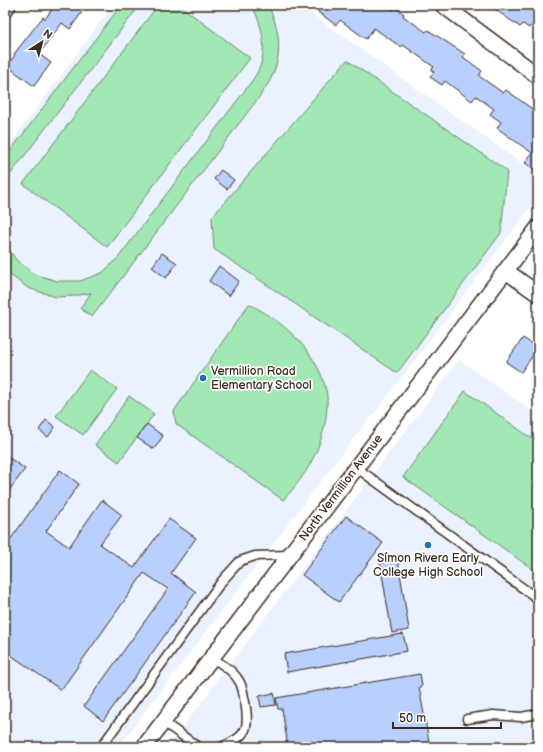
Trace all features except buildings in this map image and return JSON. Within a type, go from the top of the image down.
[{"type":"street","points":[[5,9],[8,5]]},
{"type":"street","points":[[443,5],[538,76]]},
{"type":"street","name":"North Vermillion Avenue","points":[[144,747],[162,721],[357,468],[538,228]]},
{"type":"street","points":[[506,271],[538,294]]},
{"type":"lane","points":[[357,468],[538,599]]},
{"type":"lane","points":[[102,747],[222,581],[240,561],[255,556],[289,555]]},
{"type":"lane","points":[[211,657],[232,672],[241,682],[248,718],[245,732],[235,742],[222,747]]},
{"type":"lane","points":[[467,719],[494,715],[521,717],[538,714]]},
{"type":"lane","points":[[162,721],[198,747]]},
{"type":"shaded area","name":"Vermillion Road Elementary School","points":[[113,5],[299,5],[538,175],[538,197],[370,419],[369,418],[118,747],[5,747],[5,151]]},
{"type":"shaded area","name":"Símon Rivera Early College High School","points":[[459,360],[538,415],[538,747],[168,747]]},
{"type":"green space","points":[[121,5],[140,5],[9,176],[5,185],[5,158]]},
{"type":"green space","points":[[158,5],[179,5],[250,58],[107,247],[23,184]]},
{"type":"green space","points":[[251,5],[268,5],[275,22],[279,48],[276,65],[269,83],[92,317],[80,308],[91,293],[56,297],[28,288],[5,271],[5,243],[16,260],[34,274],[57,281],[80,281],[102,273],[118,258],[258,71],[263,54],[263,37],[259,20]]},
{"type":"green space","points":[[347,60],[507,171],[501,233],[397,373],[214,249],[212,217]]},
{"type":"green space","points":[[249,304],[262,311],[286,328],[307,350],[322,376],[327,393],[324,429],[316,451],[299,482],[283,500],[176,424],[174,411]]},
{"type":"green space","points":[[90,370],[117,389],[83,435],[56,416]]},
{"type":"green space","points":[[465,391],[538,443],[538,573],[403,477]]},
{"type":"green space","points":[[129,396],[154,414],[119,462],[95,445]]},
{"type":"place","name":"Vermillion Road Elementary School","points":[[203,378]]},
{"type":"place","name":"Símon Rivera Early College High School","points":[[428,545]]}]
